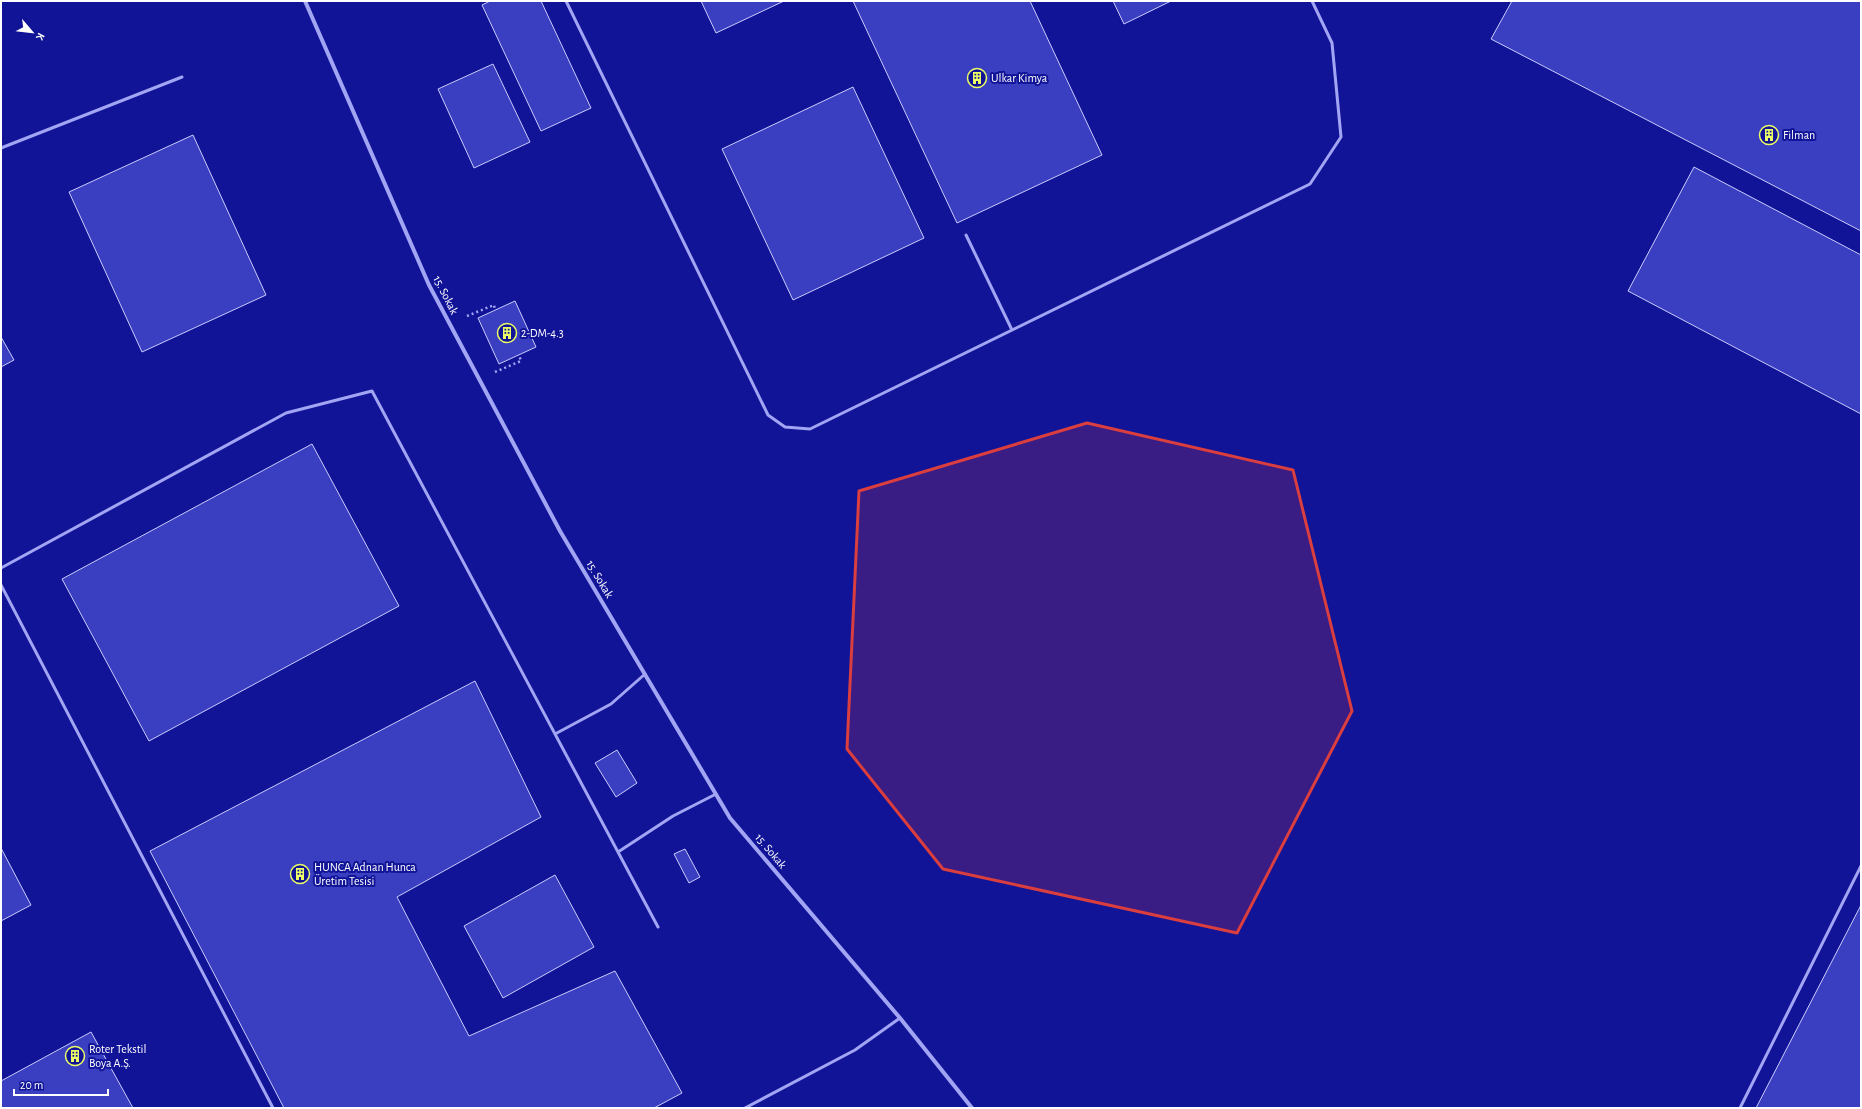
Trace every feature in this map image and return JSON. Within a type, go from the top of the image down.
[{"type":"street","name":"15. Sokak","points":[[305,1],[429,285],[560,531],[730,818],[900,1018],[972,1108]]},
{"type":"lane","points":[[566,1],[768,415],[785,427],[810,429],[1310,184],[1341,137],[1332,43],[1312,1]]},
{"type":"lane","points":[[1,148],[182,77]]},
{"type":"lane","points":[[966,235],[1012,330]]},
{"type":"lane","points":[[1,568],[286,413],[372,391],[658,927]]},
{"type":"lane","points":[[1,585],[273,1108]]},
{"type":"lane","points":[[555,734],[611,704],[645,674]]},
{"type":"lane","points":[[618,852],[673,816],[716,794]]},
{"type":"lane","points":[[1740,1108],[1861,866]]},
{"type":"lane","points":[[745,1108],[855,1050],[900,1018]]},
{"type":"path","points":[[476,313],[494,305],[496,310]]},
{"type":"path","points":[[496,371],[521,361],[519,355]]},
{"type":"highlighted area","points":[[1087,423],[1293,470],[1352,711],[1237,933],[943,869],[847,749],[859,491]]},
{"type":"building","points":[[490,1],[541,1],[591,108],[541,131],[482,5]]},
{"type":"building","points":[[701,1],[784,1],[716,33]]},
{"type":"building","name":"Ulkar Kimya","points":[[853,1],[1030,1],[1102,155],[957,223]]},
{"type":"building","points":[[1113,1],[1171,1],[1124,24]]},
{"type":"building","name":"Filman","points":[[1512,1],[1861,1],[1861,231],[1491,39]]},
{"type":"building","points":[[493,64],[530,142],[474,168],[438,89]]},
{"type":"building","points":[[853,87],[924,238],[793,300],[722,149]]},
{"type":"building","points":[[193,135],[266,295],[142,352],[69,192]]},
{"type":"building","points":[[1694,167],[1861,255],[1861,414],[1628,291]]},
{"type":"building","name":"2-DM-4.3","points":[[515,301],[536,347],[499,364],[478,318]]},
{"type":"building","points":[[1,337],[14,360],[1,367]]},
{"type":"building","points":[[312,444],[399,606],[149,741],[62,579]]},
{"type":"building","name":"HUNCA Adnan Hunca Üretim Tesisi","points":[[475,681],[541,817],[397,897],[469,1036],[615,971],[682,1093],[654,1108],[284,1108],[150,851]]},
{"type":"building","points":[[617,750],[637,783],[616,797],[595,763]]},
{"type":"building","points":[[1,848],[31,905],[1,921]]},
{"type":"building","points":[[685,849],[700,877],[689,883],[674,854]]},
{"type":"building","points":[[555,875],[594,947],[503,998],[464,926]]},
{"type":"building","points":[[1861,905],[1861,1108],[1756,1108]]},
{"type":"building","name":"Roter Tekstil Boya A.Ş.","points":[[91,1032],[133,1108],[1,1108],[1,1081]]},
{"type":"place","name":"Ulkar Kimya","points":[[977,78]]},
{"type":"place","name":"Filman","points":[[1769,135]]},
{"type":"place","name":"2-DM-4.3","points":[[507,333]]},
{"type":"place","name":"HUNCA Adnan Hunca Üretim Tesisi","points":[[300,874]]},
{"type":"place","name":"Roter Tekstil Boya A.Ş.","points":[[75,1056]]}]
